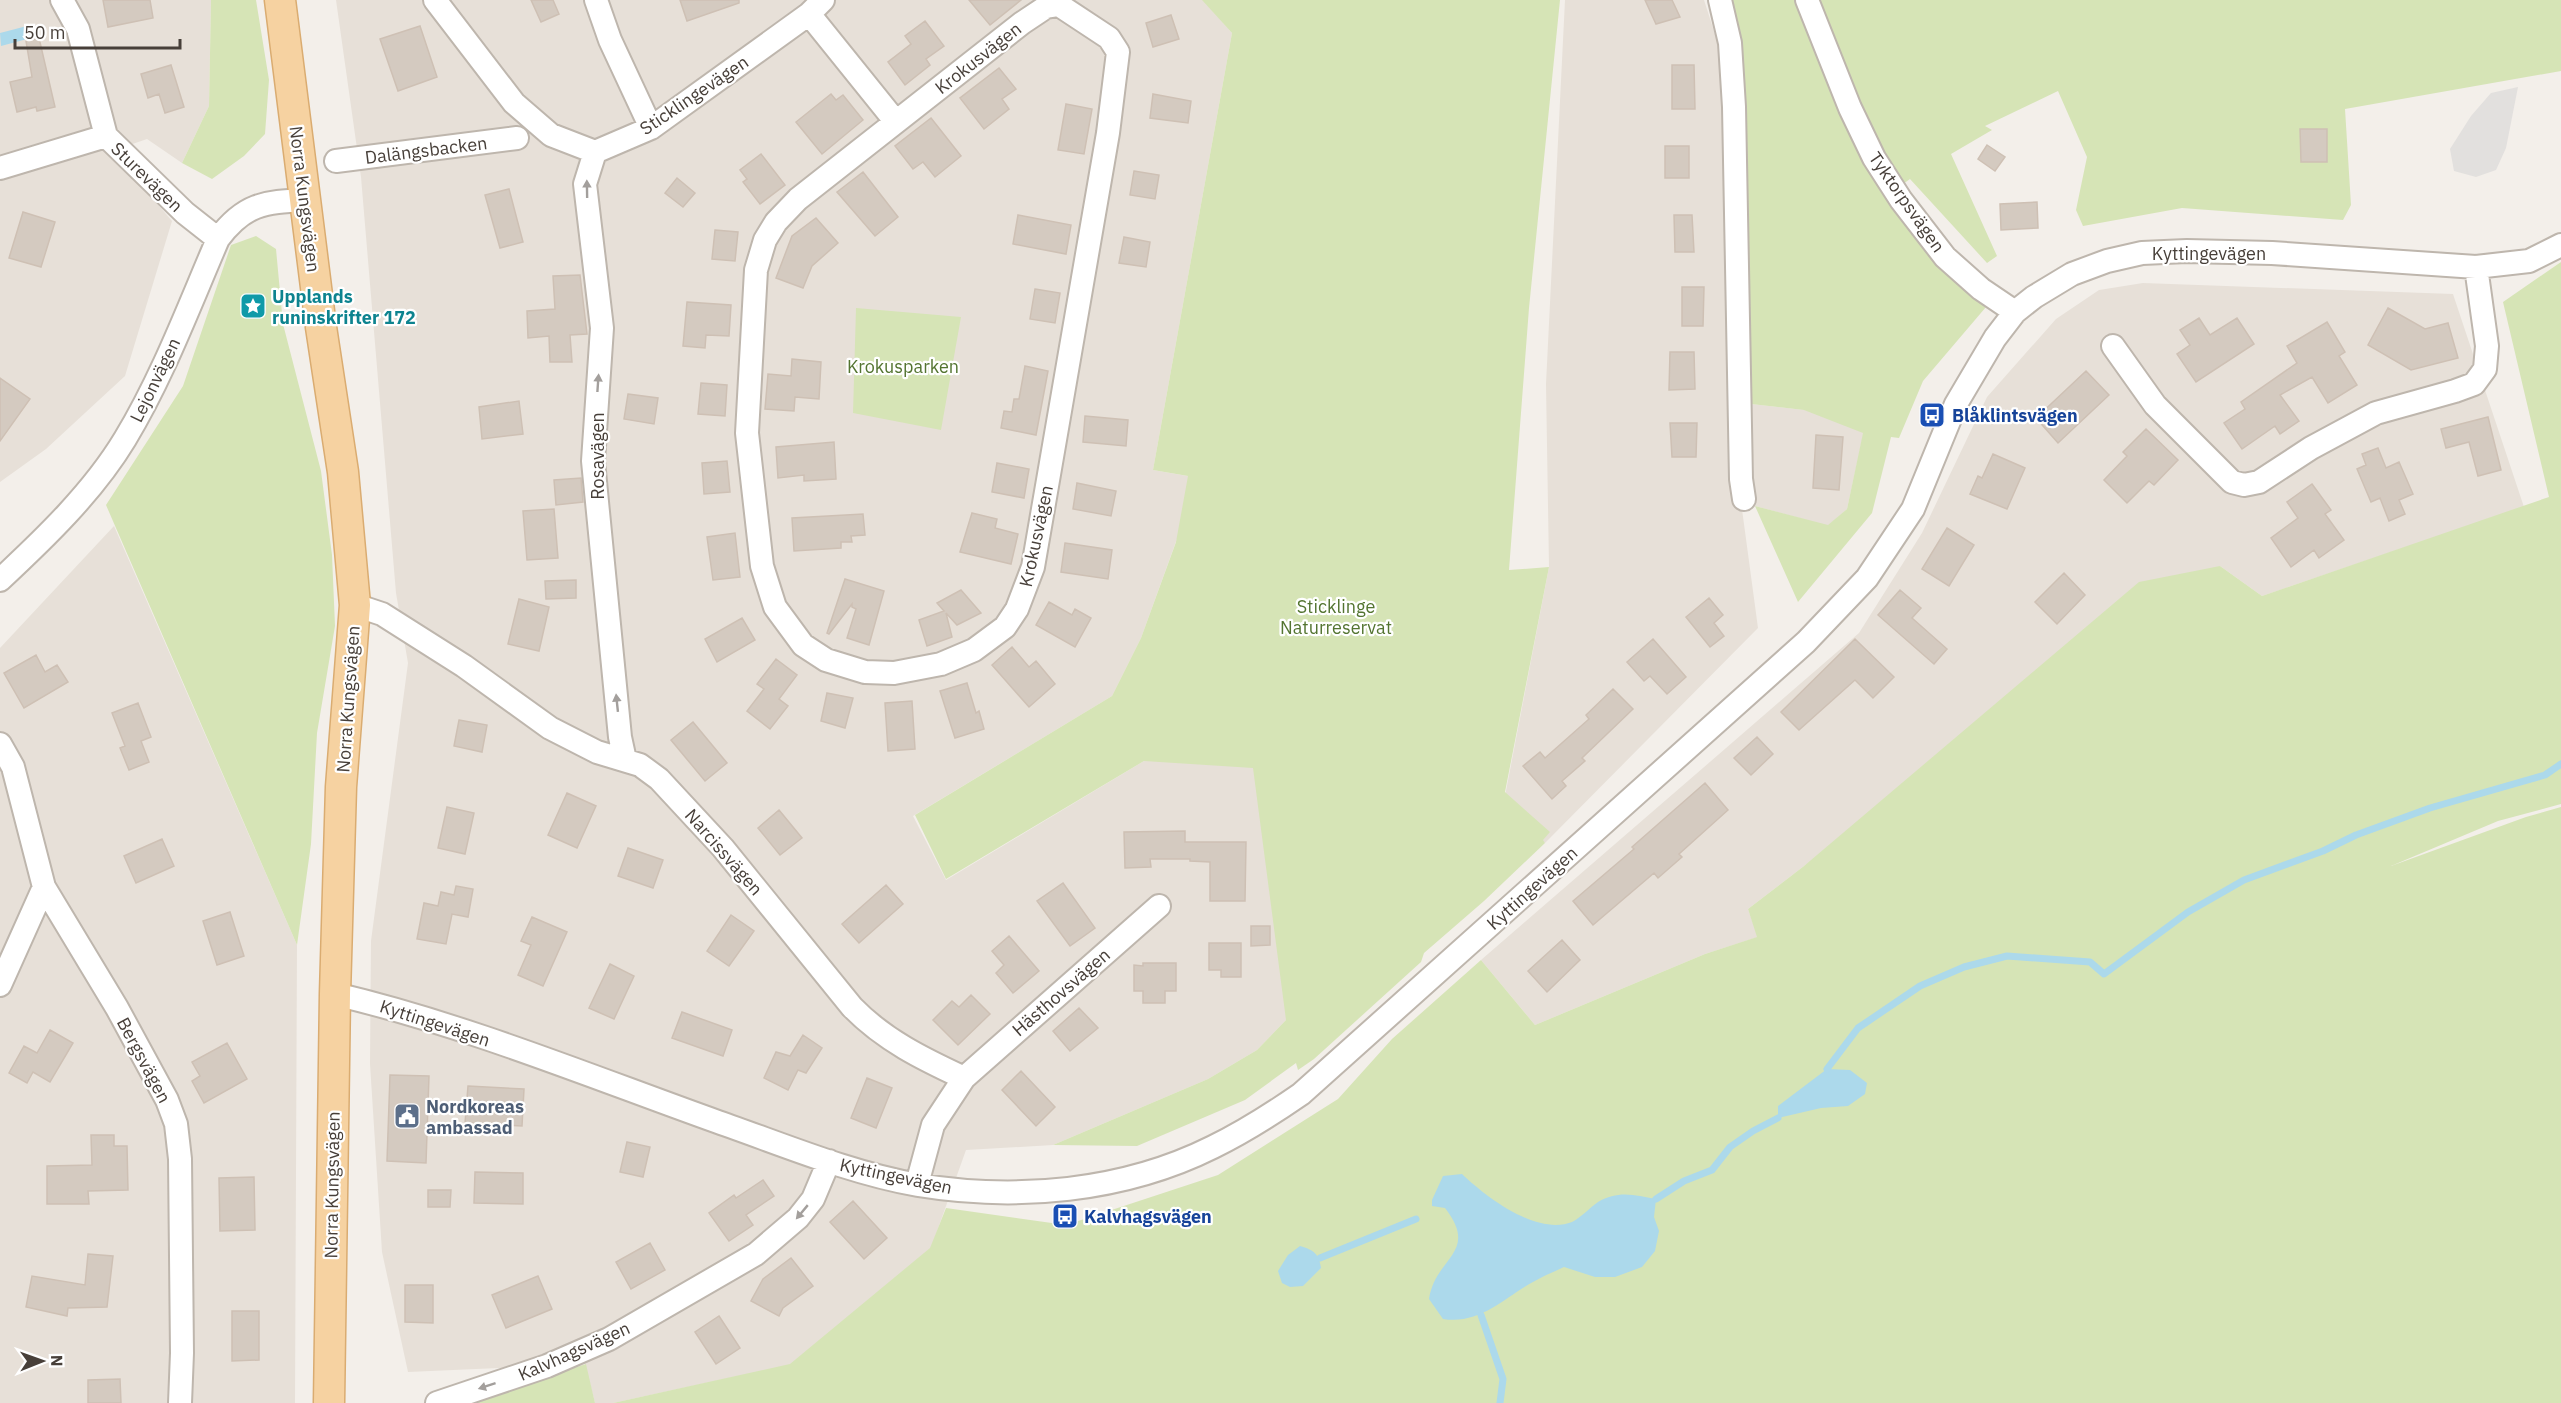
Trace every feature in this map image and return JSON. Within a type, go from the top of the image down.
[{"type":"main road","name":"Norra Kungsvägen","points":[[280,0],[343,472],[355,605],[341,787],[335,993],[329,1403]]},
{"type":"street","name":"Sturevägen","points":[[62,0],[78,29],[106,136],[185,213],[218,239]]},
{"type":"street","points":[[435,0],[514,103],[551,135],[595,152]]},
{"type":"street","points":[[596,0],[610,40],[651,128]]},
{"type":"street","points":[[1720,0],[1730,43],[1734,107],[1741,479],[1744,499]]},
{"type":"street","name":"Tyktorpsvägen","points":[[1807,0],[1850,108],[1874,158],[1901,200],[1945,257],[1981,289],[2015,312]]},
{"type":"street","name":"Krokusvägen","points":[[1059,5],[1109,38],[1118,52],[1108,133],[1034,567],[1027,589],[1005,627],[974,650],[940,664],[894,673],[864,672],[826,660],[803,645],[775,608],[762,566],[747,433],[756,270],[765,240],[776,222],[798,199],[896,122],[1022,23],[1046,7],[1059,5]]},
{"type":"street","points":[[816,7],[896,122]]},
{"type":"street","name":"Sticklingevägen","points":[[595,152],[651,128],[816,7]]},
{"type":"street","points":[[0,168],[106,136]]},
{"type":"street","name":"Dalängsbacken","points":[[336,161],[517,138]]},
{"type":"street","name":"Rosavägen","points":[[595,152],[585,184],[602,328],[593,461],[620,737],[625,760]]},
{"type":"street","name":"Lejonvägen","points":[[0,580],[36,547],[100,475],[124,440],[168,356],[218,239],[229,223],[242,213],[257,206],[278,201],[305,200]]},
{"type":"street","name":"Kyttingevägen","points":[[335,993],[432,1020],[829,1161],[917,1184],[1010,1193],[1062,1190],[1113,1182],[1163,1168],[1212,1148],[1257,1124],[1301,1094],[1806,642],[1861,585],[1913,509],[1956,404],[1991,343],[2015,312],[2034,297],[2072,274],[2107,261],[2142,253],[2187,251],[2272,253],[2476,267],[2529,261],[2561,245]]},
{"type":"street","points":[[2113,346],[2155,405],[2232,482],[2244,485],[2259,482],[2311,448],[2376,413],[2474,384],[2485,369],[2487,346],[2476,267]]},
{"type":"street","name":"Narcissvägen","points":[[355,605],[382,614],[464,666],[550,728],[597,752],[640,765],[659,779],[723,848],[852,1007],[869,1024],[914,1054],[964,1078]]},
{"type":"street","name":"Bergsvägen","points":[[0,744],[13,766],[44,887],[117,1008],[167,1100],[176,1124],[180,1159],[183,1353],[180,1403]]},
{"type":"street","points":[[0,985],[44,887]]},
{"type":"street","name":"Hästhovsvägen","points":[[964,1078],[1159,906]]},
{"type":"street","points":[[917,1184],[933,1125],[964,1078]]},
{"type":"street","name":"Kalvhagsvägen","points":[[437,1403],[547,1366],[609,1339],[756,1254],[798,1218],[813,1199],[829,1161]]},
{"type":"shaded area","points":[[0,0],[211,0],[209,106],[182,163],[147,139],[112,151],[172,221],[125,376],[46,449],[0,482]]},
{"type":"shaded area","points":[[336,0],[1203,0],[1232,33],[1153,470],[1199,478],[1141,638],[1112,696],[913,816],[946,880],[1169,746],[1253,744],[1287,1019],[1257,1050],[1208,1079],[1053,1145],[966,1150],[931,1248],[790,1365],[613,1403],[595,1403],[585,1364],[408,1372],[382,1252],[370,1064],[371,941],[408,663],[396,593],[361,177]]},
{"type":"shaded area","points":[[1565,0],[1704,0],[1723,59],[1732,435],[1758,628],[1545,843],[1505,796],[1549,567],[1546,384]]},
{"type":"shaded area","points":[[2518,87],[2506,148],[2496,170],[2476,177],[2454,171],[2450,149],[2471,116],[2491,93]]},
{"type":"shaded area","points":[[2143,283],[2453,294],[2524,507],[2262,596],[2220,566],[1804,866],[1748,909],[1758,937],[1705,954],[1535,1025],[1481,960],[1859,633],[1922,533],[1987,397],[2056,319],[2099,290]]},
{"type":"shaded area","points":[[1751,404],[1867,417],[1847,509],[1828,526],[1755,506]]},
{"type":"shaded area","points":[[114,526],[297,945],[295,1403],[0,1403],[0,648]]},
{"type":"green space","points":[[211,0],[256,0],[269,80],[265,134],[244,156],[212,179],[182,163],[209,106]]},
{"type":"green space","name":"Sticklinge Naturreservat","points":[[1202,0],[1560,0],[1529,308],[1509,570],[1549,567],[1505,792],[1550,832],[1543,840],[1545,843],[1484,901],[1424,953],[1421,962],[1314,1059],[1298,1070],[1296,1063],[1245,1100],[1137,1146],[1053,1145],[1208,1079],[1257,1050],[1286,1020],[1253,768],[1144,761],[946,879],[915,815],[1112,696],[1141,638],[1176,542],[1188,476],[1153,470],[1232,33]]},
{"type":"green space","points":[[1727,0],[2561,0],[2561,71],[2345,109],[2351,205],[2343,220],[2182,208],[2083,226],[2076,210],[2087,157],[2058,91],[1985,126],[1992,130],[1951,154],[1997,256],[1987,263],[1910,179],[1903,184],[1986,307],[1923,381],[1899,438],[1891,437],[1872,513],[1798,602],[1755,506],[1828,525],[1847,509],[1863,433],[1804,410],[1751,404]]},
{"type":"green space","points":[[256,236],[276,249],[283,324],[321,471],[332,555],[335,626],[317,733],[311,844],[297,945],[106,505],[183,386],[231,245]]},
{"type":"green space","points":[[2561,262],[2561,804],[2498,821],[2391,866],[2526,817],[2561,807],[2561,1403],[613,1403],[790,1364],[930,1248],[946,1208],[1066,1225],[1218,1175],[1338,1099],[1392,1039],[1481,960],[1535,1025],[1705,954],[1757,937],[1748,909],[1804,866],[2139,582],[2220,566],[2262,596],[2549,497],[2503,302]]},
{"type":"green space","name":"Krokusparken","points":[[856,308],[961,317],[941,430],[853,413]]},
{"type":"green space","points":[[586,1364],[595,1403],[472,1403],[472,1401]]},
{"type":"water","points":[[27,26],[31,38],[1,46],[0,33]]},
{"type":"water","points":[[1827,1069],[1850,1070],[1867,1083],[1865,1094],[1848,1106],[1821,1108],[1778,1118],[1778,1106]]},
{"type":"water","points":[[1462,1174],[1498,1203],[1528,1219],[1543,1224],[1558,1225],[1572,1222],[1598,1202],[1613,1196],[1627,1194],[1656,1199],[1654,1217],[1659,1231],[1655,1251],[1642,1267],[1615,1277],[1595,1277],[1564,1267],[1522,1288],[1480,1314],[1456,1320],[1443,1319],[1429,1299],[1439,1273],[1457,1245],[1458,1235],[1455,1223],[1445,1208],[1432,1206],[1432,1200],[1443,1176]]},
{"type":"water","points":[[1300,1246],[1315,1253],[1321,1268],[1303,1286],[1290,1287],[1282,1283],[1278,1271],[1288,1255]]},
{"type":"building","points":[[103,0],[150,0],[153,18],[108,27]]},
{"type":"building","points":[[531,0],[553,0],[559,14],[541,22]]},
{"type":"building","points":[[680,0],[739,0],[739,3],[687,21]]},
{"type":"building","points":[[969,0],[1021,0],[990,25]]},
{"type":"building","points":[[1645,0],[1672,0],[1680,17],[1656,24]]},
{"type":"building","points":[[1171,15],[1179,39],[1153,47],[1146,23]]},
{"type":"building","points":[[925,21],[944,46],[926,59],[930,65],[905,85],[888,62],[911,44],[905,36]]},
{"type":"building","points":[[420,26],[437,77],[398,91],[380,39]]},
{"type":"building","points":[[39,38],[55,107],[37,111],[36,107],[17,112],[10,82],[32,77],[26,41]]},
{"type":"building","points":[[171,65],[184,107],[165,113],[159,94],[148,98],[141,74]]},
{"type":"building","points":[[1672,65],[1694,65],[1695,109],[1672,109]]},
{"type":"building","points":[[999,68],[1016,89],[1002,99],[1009,109],[984,129],[960,98]]},
{"type":"building","points":[[831,94],[836,100],[843,95],[863,120],[822,154],[796,122]]},
{"type":"building","points":[[1153,94],[1191,101],[1188,123],[1150,118]]},
{"type":"building","points":[[1066,104],[1092,109],[1084,154],[1058,150]]},
{"type":"building","points":[[931,118],[961,156],[935,177],[923,162],[913,169],[895,146]]},
{"type":"building","points":[[2300,129],[2327,129],[2327,162],[2301,162]]},
{"type":"building","points":[[1987,145],[2005,157],[1995,171],[1978,159]]},
{"type":"building","points":[[1665,146],[1689,146],[1689,178],[1665,178]]},
{"type":"building","points":[[761,154],[785,185],[760,204],[743,182],[747,179],[740,170]]},
{"type":"building","points":[[1134,171],[1159,175],[1155,199],[1130,195]]},
{"type":"building","points":[[863,172],[898,217],[875,236],[837,192]]},
{"type":"building","points":[[677,178],[695,193],[683,207],[665,193]]},
{"type":"building","points":[[509,189],[523,242],[500,248],[485,195]]},
{"type":"building","points":[[2037,202],[2038,228],[2001,230],[2000,204]]},
{"type":"building","points":[[23,212],[55,222],[41,267],[9,258]]},
{"type":"building","points":[[1018,215],[1071,225],[1066,254],[1013,244]]},
{"type":"building","points":[[1674,215],[1692,215],[1694,252],[1675,252]]},
{"type":"building","points":[[816,218],[838,243],[812,266],[803,288],[776,278],[792,236]]},
{"type":"building","points":[[715,230],[738,232],[735,261],[712,259]]},
{"type":"building","points":[[1124,237],[1150,242],[1146,267],[1119,263]]},
{"type":"building","points":[[580,275],[587,334],[570,335],[572,362],[550,362],[549,336],[528,338],[527,311],[555,309],[553,276]]},
{"type":"building","points":[[1682,287],[1704,287],[1703,326],[1682,326]]},
{"type":"building","points":[[1035,289],[1060,293],[1055,323],[1030,319]]},
{"type":"building","points":[[687,302],[731,305],[729,336],[706,335],[705,348],[683,346]]},
{"type":"building","points":[[2388,308],[2425,329],[2448,323],[2458,358],[2411,370],[2368,345]]},
{"type":"building","points":[[2199,318],[2210,335],[2237,318],[2254,344],[2196,382],[2177,354],[2190,345],[2180,330]]},
{"type":"building","points":[[2327,322],[2345,352],[2339,356],[2357,385],[2328,403],[2312,377],[2280,395],[2299,421],[2280,434],[2275,426],[2242,449],[2224,423],[2245,409],[2241,402],[2297,363],[2287,346]]},
{"type":"building","points":[[1670,352],[1694,352],[1695,389],[1669,390]]},
{"type":"building","points":[[792,359],[821,362],[819,399],[795,397],[794,411],[765,409],[768,374],[791,376]]},
{"type":"building","points":[[1025,366],[1048,371],[1036,435],[1001,428],[1004,411],[1012,412],[1014,399],[1019,399]]},
{"type":"building","points":[[2086,371],[2109,395],[2058,443],[2036,418]]},
{"type":"building","points":[[0,378],[30,399],[0,441]]},
{"type":"building","points":[[701,383],[727,385],[725,416],[698,414]]},
{"type":"building","points":[[628,394],[658,398],[654,424],[624,419]]},
{"type":"building","points":[[519,401],[523,434],[482,439],[479,407]]},
{"type":"building","points":[[1085,416],[1128,420],[1126,446],[1083,442]]},
{"type":"building","points":[[2488,417],[2501,470],[2478,476],[2469,442],[2446,448],[2441,429]]},
{"type":"building","points":[[1670,423],[1697,423],[1696,457],[1672,457]]},
{"type":"building","points":[[2146,429],[2178,460],[2154,485],[2149,481],[2127,503],[2104,480],[2127,456],[2123,452]]},
{"type":"building","points":[[1816,435],[1843,437],[1839,490],[1813,488]]},
{"type":"building","points":[[834,442],[836,479],[804,481],[804,475],[778,478],[776,447]]},
{"type":"building","points":[[2378,448],[2386,468],[2399,462],[2413,494],[2399,500],[2405,514],[2389,521],[2380,498],[2371,502],[2357,469],[2366,465],[2362,454]]},
{"type":"building","points":[[1993,454],[2025,468],[2007,509],[1970,494],[1978,476],[1982,478]]},
{"type":"building","points":[[727,461],[730,492],[704,494],[702,463]]},
{"type":"building","points":[[997,463],[1029,469],[1024,498],[992,492]]},
{"type":"building","points":[[581,478],[583,502],[556,505],[554,480]]},
{"type":"building","points":[[1077,483],[1116,491],[1111,516],[1073,509]]},
{"type":"building","points":[[2312,484],[2331,510],[2325,514],[2344,540],[2319,558],[2314,550],[2291,567],[2271,538],[2298,518],[2287,502]]},
{"type":"building","points":[[554,509],[558,558],[527,560],[523,511]]},
{"type":"building","points":[[972,513],[997,519],[995,528],[1018,534],[1011,564],[960,552]]},
{"type":"building","points":[[863,514],[865,535],[851,536],[852,542],[841,542],[841,548],[794,551],[792,518]]},
{"type":"building","points":[[1947,528],[1974,545],[1949,586],[1922,569]]},
{"type":"building","points":[[735,533],[740,577],[713,580],[707,537]]},
{"type":"building","points":[[1065,543],[1112,550],[1108,579],[1061,572]]},
{"type":"building","points":[[2064,573],[2085,595],[2057,624],[2035,602]]},
{"type":"building","points":[[845,579],[884,591],[869,645],[847,638],[856,609],[852,607],[852,604],[829,634],[827,633]]},
{"type":"building","points":[[576,580],[576,598],[546,599],[545,581]]},
{"type":"building","points":[[961,590],[981,613],[957,625],[946,613],[952,637],[927,646],[919,620],[944,611],[937,603]]},
{"type":"building","points":[[1900,590],[1921,608],[1912,618],[1947,649],[1934,664],[1878,615]]},
{"type":"building","points":[[1709,598],[1723,615],[1714,623],[1724,636],[1710,647],[1686,617]]},
{"type":"building","points":[[519,599],[549,607],[539,651],[508,644]]},
{"type":"building","points":[[1049,602],[1072,615],[1075,609],[1091,618],[1075,647],[1036,625]]},
{"type":"building","points":[[742,618],[755,640],[717,662],[705,639]]},
{"type":"building","points":[[1653,639],[1686,677],[1667,694],[1650,676],[1644,681],[1627,662]]},
{"type":"building","points":[[1855,639],[1894,677],[1873,698],[1855,680],[1799,730],[1781,712]]},
{"type":"building","points":[[1012,647],[1029,667],[1036,661],[1055,684],[1029,707],[992,665]]},
{"type":"building","points":[[36,655],[45,672],[57,665],[68,682],[24,708],[4,673]]},
{"type":"building","points":[[776,659],[797,675],[779,699],[788,706],[770,729],[747,711],[764,689],[757,684]]},
{"type":"building","points":[[967,683],[976,713],[979,711],[984,729],[955,738],[940,691]]},
{"type":"building","points":[[1613,689],[1633,709],[1582,758],[1585,761],[1562,781],[1566,786],[1552,799],[1523,766],[1540,752],[1545,758],[1589,719],[1586,715]]},
{"type":"building","points":[[827,693],[853,698],[845,728],[821,721]]},
{"type":"building","points":[[912,701],[915,749],[888,751],[885,703]]},
{"type":"building","points":[[138,703],[151,737],[141,741],[149,762],[129,770],[120,748],[125,746],[112,713]]},
{"type":"building","points":[[459,720],[487,725],[482,752],[454,746]]},
{"type":"building","points":[[693,722],[727,763],[705,781],[671,740]]},
{"type":"building","points":[[1757,737],[1773,754],[1751,775],[1734,758]]},
{"type":"building","points":[[1705,783],[1728,810],[1679,854],[1682,857],[1658,878],[1654,873],[1593,925],[1573,901],[1634,849],[1632,847]]},
{"type":"building","points":[[567,793],[596,806],[577,848],[548,835]]},
{"type":"building","points":[[447,807],[474,813],[465,854],[438,848]]},
{"type":"building","points":[[779,810],[802,838],[780,855],[758,828]]},
{"type":"building","points":[[1185,831],[1185,842],[1246,842],[1245,901],[1210,901],[1210,862],[1190,861],[1190,859],[1150,859],[1151,867],[1125,868],[1124,832]]},
{"type":"building","points":[[162,839],[174,866],[136,883],[124,856]]},
{"type":"building","points":[[628,848],[663,860],[653,888],[618,876]]},
{"type":"building","points":[[1063,883],[1095,928],[1070,946],[1037,901]]},
{"type":"building","points":[[886,885],[903,904],[859,943],[842,924]]},
{"type":"building","points":[[456,886],[473,889],[468,917],[452,914],[446,944],[417,939],[424,903],[438,906],[441,892],[454,895]]},
{"type":"building","points":[[230,912],[244,956],[217,965],[203,921]]},
{"type":"building","points":[[731,915],[754,931],[729,966],[707,951]]},
{"type":"building","points":[[532,917],[567,932],[543,986],[518,975],[531,945],[521,941]]},
{"type":"building","points":[[1251,926],[1270,926],[1270,945],[1251,946]]},
{"type":"building","points":[[1009,936],[1039,971],[1013,993],[996,973],[1004,965],[992,951]]},
{"type":"building","points":[[1562,940],[1580,960],[1547,992],[1528,971]]},
{"type":"building","points":[[1209,943],[1241,943],[1241,977],[1221,977],[1221,970],[1209,970]]},
{"type":"building","points":[[1143,963],[1176,963],[1176,991],[1165,991],[1165,1003],[1143,1003],[1143,991],[1134,991],[1134,965],[1143,966]]},
{"type":"building","points":[[610,964],[634,976],[614,1019],[589,1008]]},
{"type":"building","points":[[971,995],[990,1014],[958,1045],[933,1020],[952,1001],[959,1007]]},
{"type":"building","points":[[1079,1008],[1098,1028],[1070,1051],[1053,1031]]},
{"type":"building","points":[[682,1012],[732,1030],[723,1056],[672,1038]]},
{"type":"building","points":[[50,1030],[73,1043],[50,1082],[33,1072],[27,1083],[9,1073],[24,1046],[37,1053]]},
{"type":"building","points":[[803,1035],[822,1048],[806,1073],[798,1070],[788,1090],[764,1078],[776,1052],[790,1056]]},
{"type":"building","points":[[227,1043],[247,1079],[204,1103],[192,1081],[200,1076],[192,1062]]},
{"type":"building","points":[[1021,1071],[1055,1107],[1036,1126],[1002,1090]]},
{"type":"building","points":[[390,1075],[429,1076],[426,1163],[387,1161]]},
{"type":"building","points":[[867,1078],[892,1088],[876,1128],[851,1118]]},
{"type":"building","points":[[468,1086],[524,1089],[522,1126],[465,1123]]},
{"type":"building","points":[[91,1135],[114,1135],[114,1146],[127,1146],[128,1190],[88,1191],[89,1204],[47,1204],[47,1166],[92,1165]]},
{"type":"building","points":[[627,1142],[650,1147],[643,1177],[620,1172]]},
{"type":"building","points":[[475,1172],[523,1173],[523,1204],[474,1203]]},
{"type":"building","points":[[254,1177],[255,1230],[220,1231],[219,1178]]},
{"type":"building","points":[[763,1180],[774,1196],[746,1215],[753,1225],[729,1241],[709,1213],[734,1195],[736,1198]]},
{"type":"building","points":[[428,1190],[451,1190],[450,1207],[428,1207]]},
{"type":"building","points":[[853,1201],[887,1238],[864,1259],[830,1222]]},
{"type":"building","points":[[650,1243],[665,1270],[631,1289],[616,1262]]},
{"type":"building","points":[[88,1254],[113,1256],[107,1307],[68,1308],[67,1316],[26,1307],[32,1276],[85,1285]]},
{"type":"building","points":[[791,1258],[813,1286],[783,1308],[779,1316],[751,1301],[763,1279]]},
{"type":"building","points":[[538,1276],[552,1309],[506,1328],[492,1295]]},
{"type":"building","points":[[405,1285],[433,1285],[433,1323],[405,1322]]},
{"type":"building","points":[[232,1311],[259,1311],[259,1360],[232,1361]]},
{"type":"building","points":[[719,1316],[740,1348],[716,1364],[695,1332]]},
{"type":"building","points":[[120,1379],[121,1403],[88,1403],[88,1380]]},
{"type":"waterway","points":[[1827,1069],[1858,1028],[1920,986],[1964,967],[2007,956],[2090,962],[2104,974],[2188,912],[2244,880],[2430,808],[2545,775],[2561,764]]},
{"type":"waterway","points":[[1656,1199],[1684,1181],[1712,1170],[1730,1147],[1753,1131],[1778,1118]]},
{"type":"waterway","points":[[1320,1258],[1416,1219]]},
{"type":"waterway","points":[[1481,1315],[1503,1379],[1500,1403]]},
{"type":"place","name":"Upplands runinskrifter 172","points":[[253,306]]},
{"type":"place","name":"Blåklintsvägen","points":[[1932,415]]},
{"type":"place","name":"Nordkoreas ambassad","points":[[407,1116]]},
{"type":"place","name":"Kalvhagsvägen","points":[[1065,1216]]}]
